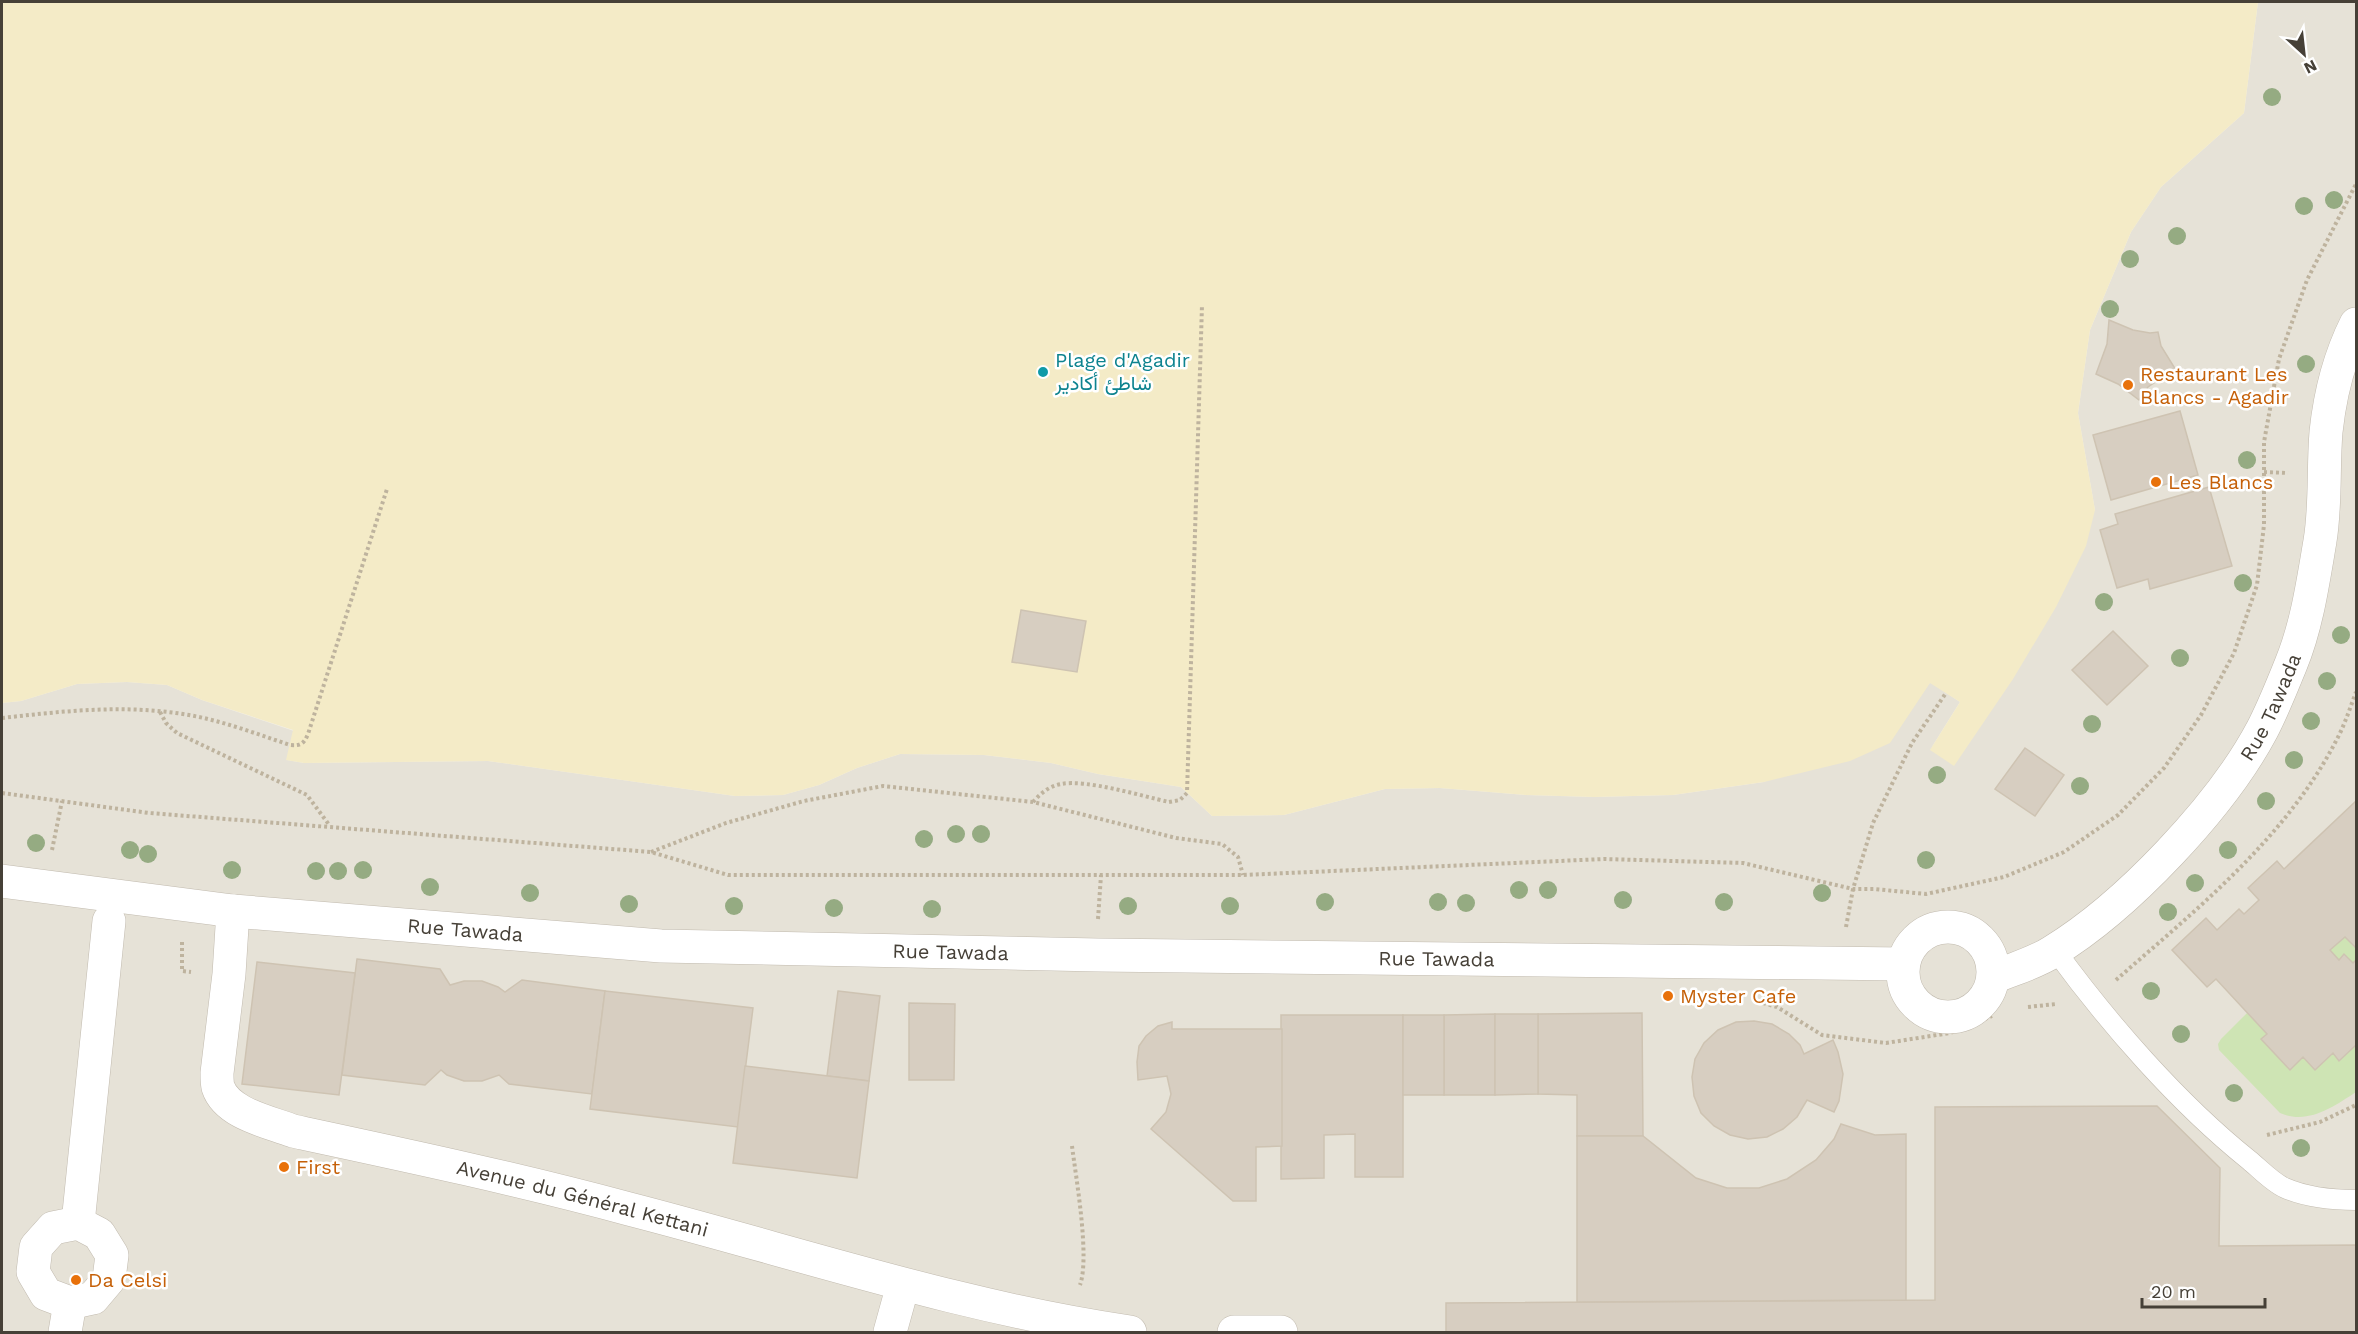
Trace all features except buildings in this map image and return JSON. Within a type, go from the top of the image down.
[{"type":"street","name":"Rue Tawada","points":[[1994,977],[2055,950],[2086,928],[2136,886],[2227,784],[2261,731],[2292,662],[2309,604],[2321,537],[2326,434],[2344,399],[2352,343]]},
{"type":"street","name":"Rue Tawada","points":[[2,881],[233,911],[661,946],[1098,955],[1903,964]]},
{"type":"street","name":"Avenue du Général Kettani","points":[[233,911],[229,974],[217,1073],[218,1087],[227,1101],[241,1111],[293,1131],[628,1208],[903,1285],[1071,1324],[1130,1332]]},
{"type":"street","points":[[78,1223],[109,921]]},
{"type":"street","points":[[1947,926],[1962,928],[1976,936],[1987,947],[1994,977],[1981,1003],[1956,1017],[1941,1017],[1927,1012],[1916,1004],[1907,992],[1903,979],[1903,964],[1908,949],[1918,937],[1932,929],[1947,926]]},
{"type":"street","points":[[78,1223],[99,1234],[112,1255],[109,1279],[93,1298],[67,1318],[46,1294],[33,1272],[36,1247],[53,1228],[78,1223]]},
{"type":"street","points":[[890,1332],[903,1285]]},
{"type":"street","points":[[1234,1332],[1281,1332]]},
{"type":"lane","points":[[2055,950],[2092,1001],[2169,1085],[2229,1144],[2284,1188],[2328,1200],[2356,1200]]},
{"type":"path","points":[[2,793],[149,813],[651,852],[728,875],[1243,874],[1605,859],[1743,863],[1853,890],[1874,889],[1926,894],[2004,877],[2064,852],[2118,815],[2164,768],[2201,715],[2234,653],[2257,585],[2264,525],[2264,442],[2278,359],[2307,280],[2356,184]]},
{"type":"path","points":[[1033,802],[1048,789],[1060,784],[1098,787],[1169,802],[1180,800],[1187,793],[1202,305]]},
{"type":"path","points":[[2,718],[84,709],[114,708],[160,712],[189,715],[290,745],[301,745],[305,742],[387,489]]},
{"type":"path","points":[[2092,1001],[2261,847],[2316,774],[2337,739],[2356,692]]},
{"type":"path","points":[[1845,935],[1853,890],[1873,823],[1912,743],[1946,693]]},
{"type":"path","points":[[160,712],[166,723],[177,733],[307,795],[331,827]]},
{"type":"path","points":[[651,852],[737,820],[804,801],[883,786],[1033,802],[1176,838],[1222,844],[1238,857],[1243,874]]},
{"type":"path","points":[[51,857],[62,801]]},
{"type":"path","points":[[1098,929],[1101,875]]},
{"type":"path","points":[[2229,1144],[2320,1122],[2356,1105]]},
{"type":"path","points":[[1071,1324],[1084,1273],[1072,1146]]},
{"type":"shaded area","points":[[2258,2],[2356,2],[2356,1332],[2,1332],[2,703],[21,701],[77,684],[127,682],[167,685],[202,700],[294,731],[287,760],[304,763],[488,761],[735,796],[783,795],[819,785],[857,768],[900,754],[984,755],[1051,763],[1098,774],[1181,787],[1212,816],[1284,815],[1385,789],[1440,788],[1526,795],[1594,797],[1673,795],[1764,782],[1917,700],[1930,682],[1960,702],[1930,750],[2095,510],[2078,413],[2090,330],[2131,232],[2161,187],[2244,113]]},
{"type":"green space","points":[[2345,937],[2354,947],[2356,945],[2356,960],[2353,963],[2344,954],[2339,960],[2330,950]]},
{"type":"green space","points":[[2247,1013],[2267,1034],[2262,1039],[2290,1070],[2303,1057],[2315,1070],[2333,1053],[2339,1061],[2356,1045],[2356,1092],[2320,1113],[2310,1116],[2290,1116],[2280,1113],[2219,1050],[2218,1044],[2221,1039]]},
{"type":"sand","name":"Plage d'Agadir شاطئ أكادير","points":[[2,2],[2258,2],[2244,113],[2161,187],[2131,232],[2090,330],[2078,413],[2095,510],[2086,546],[2056,607],[2013,679],[1954,766],[1930,750],[1960,702],[1930,683],[1890,743],[1850,761],[1764,782],[1673,795],[1594,797],[1526,795],[1440,788],[1385,789],[1284,815],[1212,816],[1181,787],[1098,774],[1051,763],[984,755],[900,754],[857,768],[819,785],[783,795],[735,796],[488,761],[304,763],[286,760],[293,730],[202,700],[167,685],[127,682],[77,684],[21,701],[2,703]]},
{"type":"place","name":"Plage d'Agadir شاطئ أكادير","points":[[1043,372]]},
{"type":"place","name":"Restaurant Les Blancs - Agadir","points":[[2128,385]]},
{"type":"place","name":"Les Blancs","points":[[2156,482]]},
{"type":"place","name":"Myster Cafe","points":[[1668,996]]},
{"type":"place","name":"First","points":[[284,1167]]},
{"type":"place","name":"Da Celsi","points":[[76,1280]]}]
